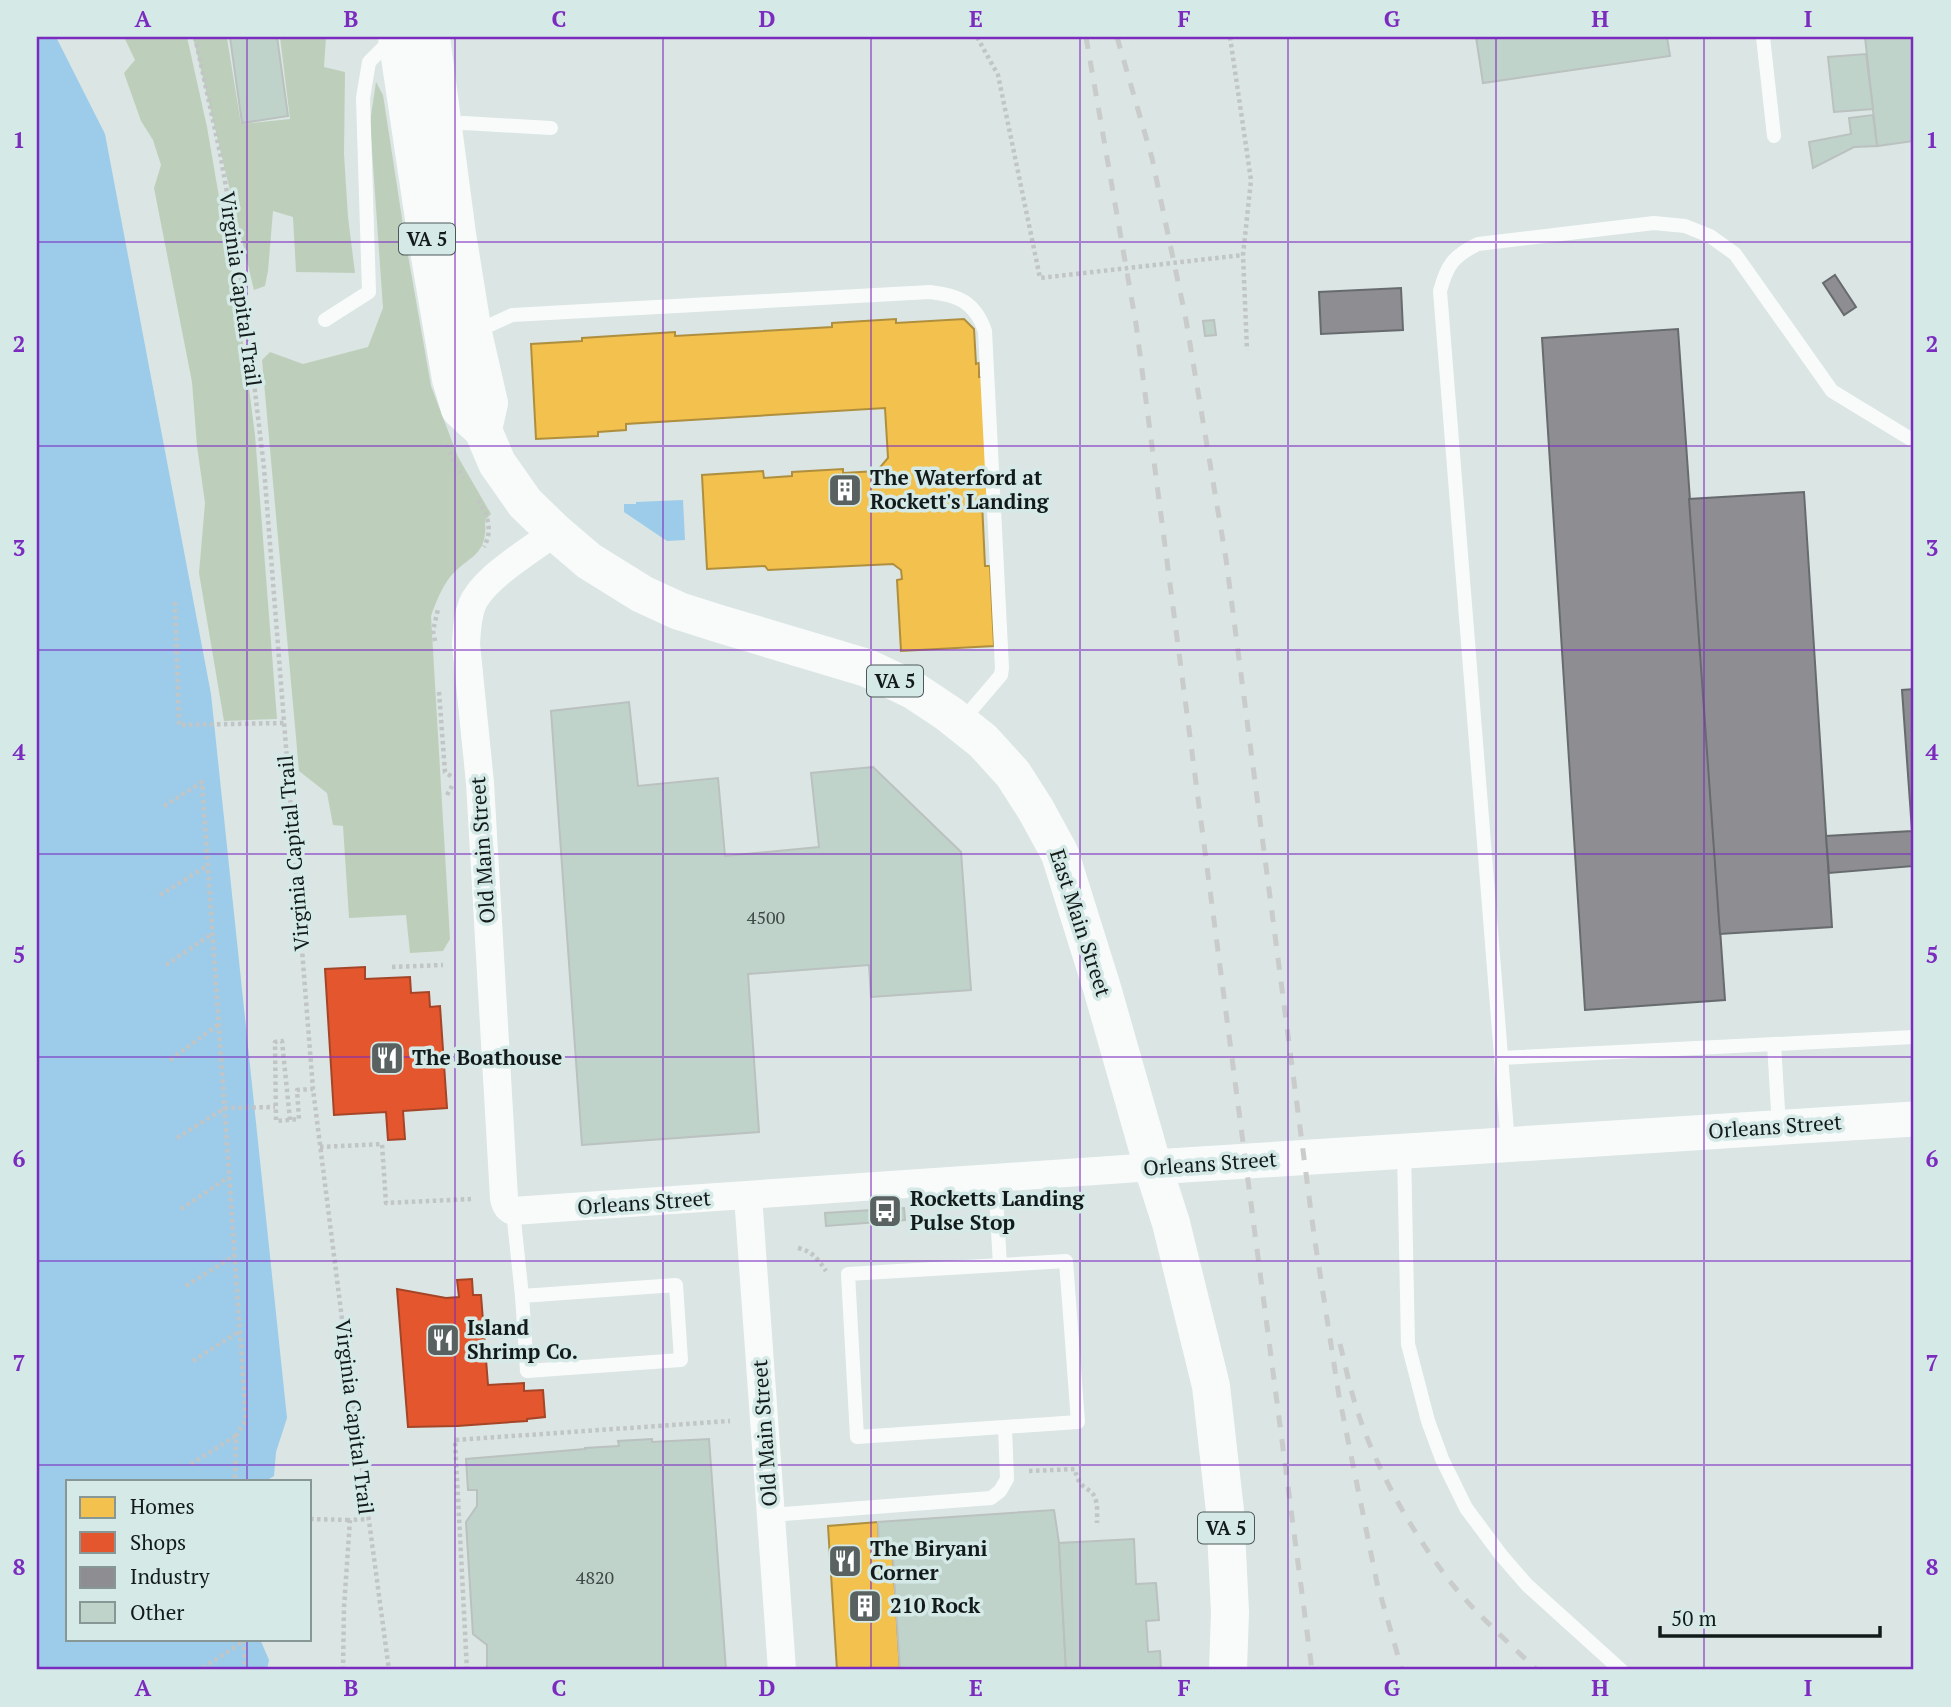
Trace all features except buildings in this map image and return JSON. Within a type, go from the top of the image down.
[{"type":"main road","name":"East Main Street","points":[[395,37],[451,379],[460,410],[483,429],[497,463],[525,503],[589,561],[642,594],[679,611],[867,668],[913,690],[983,741],[1013,774],[1060,854],[1171,1223],[1210,1386],[1225,1511],[1230,1612],[1228,1670]]},
{"type":"main road","name":"East Main Street","points":[[431,37],[457,234],[473,333],[489,402],[483,429]]},
{"type":"street","name":"Old Main Street","points":[[510,1209],[504,1198],[480,783],[466,644],[467,621],[473,603],[482,589],[555,532]]},
{"type":"street","name":"Orleans Street","points":[[510,1209],[748,1196],[1404,1150],[1914,1119]]},
{"type":"street","name":"Old Main Street","points":[[748,1196],[782,1670]]},
{"type":"lane","points":[[324,320],[369,292],[363,98],[369,62],[395,37]]},
{"type":"lane","points":[[1763,37],[1774,136]]},
{"type":"lane","points":[[443,126],[464,123],[551,128]]},
{"type":"lane","points":[[1508,1144],[1440,291],[1446,271],[1460,253],[1478,244],[1654,223],[1685,226],[1710,236],[1735,254],[1832,391],[1914,441]]},
{"type":"lane","points":[[473,333],[513,315],[930,292],[947,293],[964,301],[976,311],[985,331],[1002,668],[1001,675],[960,723]]},
{"type":"lane","points":[[1501,1058],[1914,1037]]},
{"type":"lane","points":[[1774,1044],[1779,1127]]},
{"type":"lane","points":[[1404,1150],[1408,1344],[1427,1422],[1442,1459],[1466,1508],[1501,1555],[1527,1585],[1621,1670]]},
{"type":"lane","points":[[995,1178],[1000,1265]]},
{"type":"lane","points":[[510,1209],[523,1296],[527,1371],[681,1360],[676,1285],[523,1296]]},
{"type":"lane","points":[[1066,1261],[1077,1422],[857,1437],[848,1274],[1000,1265],[1066,1261]]},
{"type":"lane","points":[[771,1514],[991,1498],[1000,1491],[1007,1479],[1005,1427]]},
{"type":"path","name":"Virginia Capital Trail","points":[[195,37],[220,153],[248,332],[264,468],[313,1089],[390,1670]]},
{"type":"path","points":[[977,37],[998,75],[1041,278],[1243,255]]},
{"type":"path","points":[[1230,37],[1251,180],[1243,255],[1247,350]]},
{"type":"path","points":[[175,602],[179,725],[284,723]]},
{"type":"path","points":[[163,806],[202,782],[246,1420],[236,1436],[191,1464]]},
{"type":"path","points":[[160,895],[208,865]]},
{"type":"path","points":[[166,965],[212,934]]},
{"type":"path","points":[[392,967],[443,965]]},
{"type":"path","points":[[170,1060],[219,1024]]},
{"type":"path","points":[[290,1120],[282,1041],[275,1042],[276,1121],[290,1120],[299,1119],[297,1090],[313,1089]]},
{"type":"path","points":[[177,1138],[225,1108],[275,1107]]},
{"type":"path","points":[[320,1147],[382,1144],[386,1203],[471,1199]]},
{"type":"path","points":[[181,1209],[229,1177]]},
{"type":"path","points":[[798,1248],[814,1254],[827,1272]]},
{"type":"path","points":[[186,1286],[235,1255]]},
{"type":"path","points":[[193,1361],[240,1331]]},
{"type":"path","points":[[467,1670],[455,1440],[730,1421]]},
{"type":"path","points":[[235,1480],[236,1436]]},
{"type":"path","points":[[1007,1472],[1074,1469],[1080,1485],[1095,1498],[1097,1523]]},
{"type":"path","points":[[312,1519],[368,1519]]},
{"type":"path","points":[[343,1670],[350,1520]]},
{"type":"path","points":[[203,1668],[244,1640]]},
{"type":"path","points":[[244,1640],[245,1670]]},
{"type":"green space","points":[[124,37],[187,37],[207,127],[240,319],[255,435],[277,719],[224,721],[199,573],[205,503],[192,382],[154,188],[161,165],[153,140],[141,121],[124,73],[135,60]]},
{"type":"green space","points":[[193,37],[227,38],[241,124],[290,119],[280,37],[326,37],[324,67],[345,72],[344,154],[355,273],[296,272],[293,217],[273,211],[265,286],[254,290]]},
{"type":"green space","points":[[376,82],[383,95],[431,386],[458,457],[491,514],[485,520],[481,548],[450,577],[431,616],[450,939],[443,951],[410,953],[406,915],[349,918],[343,826],[333,825],[327,793],[299,771],[262,360],[270,352],[303,364],[368,347],[383,308],[370,122]]},
{"type":"water","points":[[37,37],[56,37],[105,134],[211,694],[287,1418],[276,1452],[274,1476],[268,1480],[66,1480],[66,1640],[260,1640],[269,1660],[267,1670],[37,1670]]},
{"type":"water","points":[[683,500],[685,540],[667,541],[624,512],[624,504]]},
{"type":"railway","points":[[1086,37],[1136,324],[1312,1670]]},
{"type":"railway","points":[[1117,37],[1152,158],[1186,320],[1226,559],[1314,1235],[1339,1396],[1377,1583],[1402,1670]]},
{"type":"railway","points":[[1340,1344],[1367,1438],[1409,1521],[1458,1591],[1537,1670]]},
{"type":"place","name":"The Waterford at Rockett's Landing","points":[[845,490]]},
{"type":"place","name":"The Boathouse","points":[[387,1058]]},
{"type":"place","name":"Rocketts Landing Pulse Stop","points":[[885,1211]]},
{"type":"place","name":"Island Shrimp Co.","points":[[443,1340]]},
{"type":"place","name":"The Biryani Corner","points":[[845,1561]]},
{"type":"place","name":"210 Rock","points":[[865,1606]]}]
